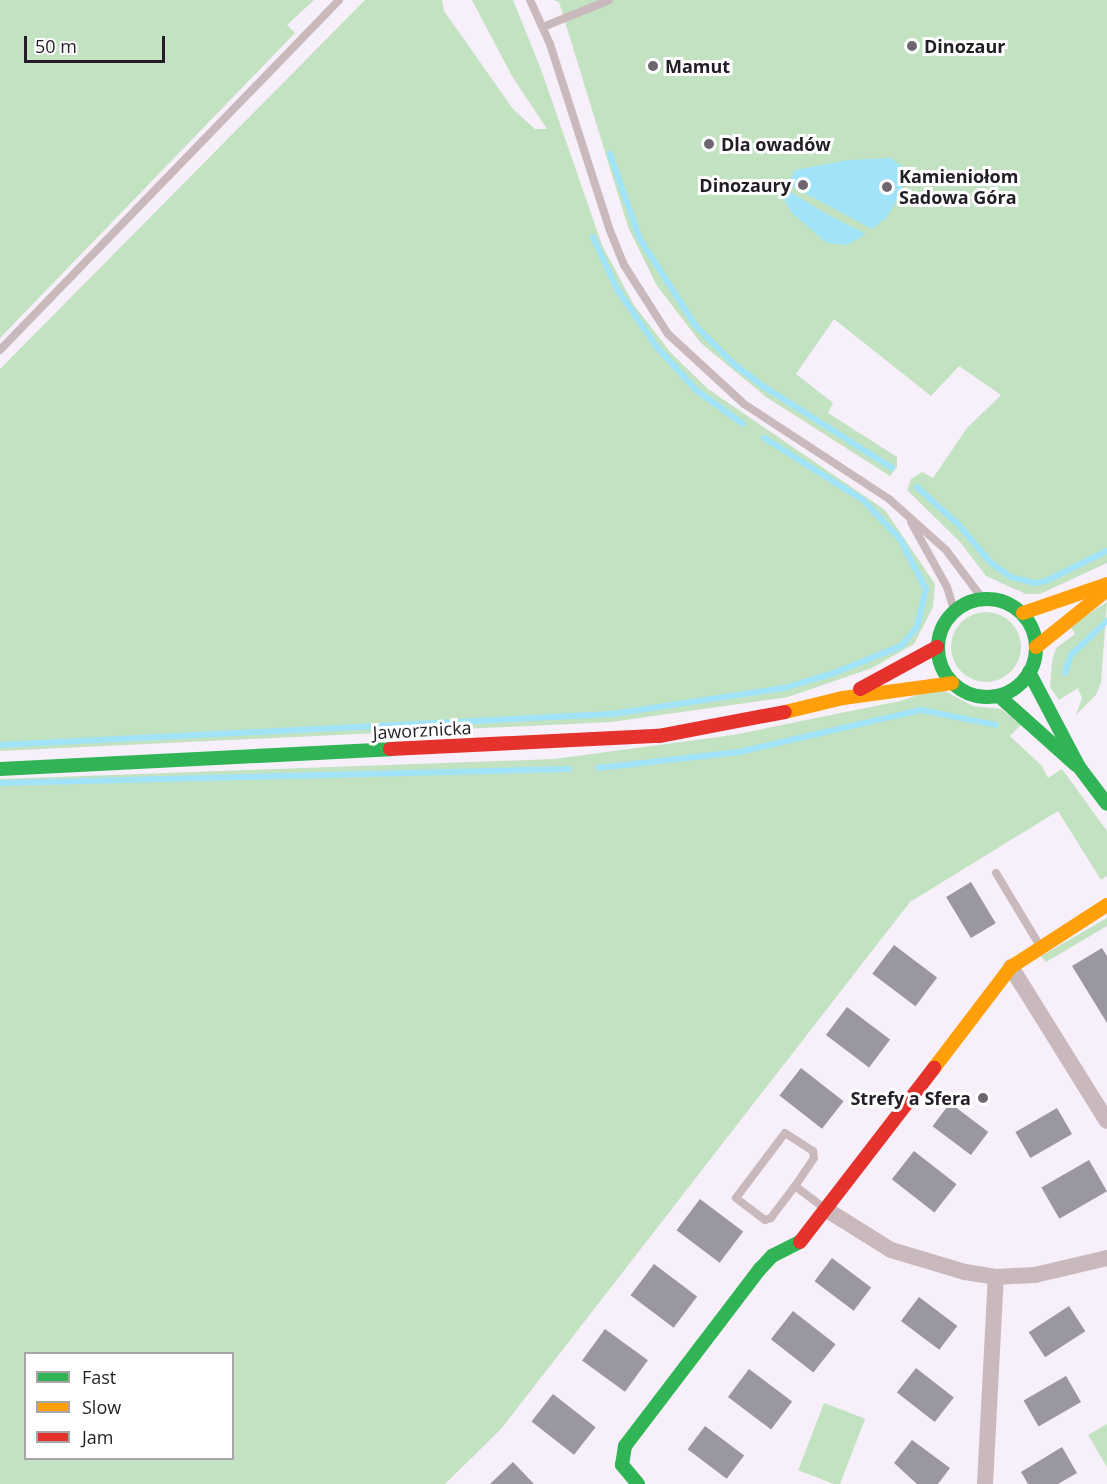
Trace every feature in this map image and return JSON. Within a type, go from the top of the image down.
[{"type":"street","points":[[1023,613],[1107,584]]},
{"type":"street","points":[[1036,647],[1107,590]]},
{"type":"street","points":[[982,598],[1011,605],[1023,613],[1034,633],[1036,647],[1029,672],[1015,689],[999,696],[976,696],[952,683],[939,662],[937,647],[939,633],[954,610],[982,598]]},
{"type":"street","name":"Jaworznicka","points":[[843,698],[937,647]]},
{"type":"street","points":[[1029,672],[1079,768],[1107,804]]},
{"type":"street","name":"Jaworznicka","points":[[0,769],[659,736],[736,723],[843,698],[938,682],[952,683]]},
{"type":"street","points":[[999,696],[1011,702],[1050,744],[1079,768]]},
{"type":"street","points":[[638,1484],[625,1471],[625,1446],[760,1269],[772,1256],[795,1247],[826,1210],[1011,968],[1040,946],[1107,905]]},
{"type":"street","points":[[1011,968],[1107,1121]]},
{"type":"street","points":[[826,1210],[891,1250],[932,1264],[996,1277],[1063,1271],[1107,1258]]},
{"type":"street","points":[[985,1484],[996,1277]]},
{"type":"lane","points":[[0,350],[339,0]]},
{"type":"lane","points":[[530,0],[543,27],[612,237],[644,300],[668,334],[723,388],[860,478],[908,517],[946,550],[982,598]]},
{"type":"lane","points":[[543,27],[609,0]]},
{"type":"lane","points":[[908,517],[947,587],[954,610]]},
{"type":"lane","points":[[996,873],[1040,946]]},
{"type":"lane","points":[[785,1133],[813,1151],[814,1158],[795,1186],[771,1218],[765,1220],[736,1198],[785,1133]]},
{"type":"lane","points":[[795,1186],[826,1210]]},
{"type":"green space","points":[[0,0],[314,0],[287,25],[295,33],[0,338]]},
{"type":"green space","points":[[365,0],[442,0],[444,11],[513,109],[535,129],[547,129],[512,76],[472,0],[513,0],[542,72],[602,245],[634,305],[671,353],[708,389],[885,510],[935,584],[933,607],[914,644],[872,668],[788,697],[611,722],[0,751],[0,369]]},
{"type":"green space","name":"Kamieniołom Sadowa Góra","points":[[554,0],[1107,0],[1107,563],[1040,594],[1026,594],[986,576],[960,542],[907,490],[911,479],[922,472],[933,478],[967,428],[1001,395],[959,366],[931,396],[834,319],[796,374],[833,403],[828,413],[897,457],[897,467],[890,476],[766,397],[701,343],[657,286],[628,227],[559,2]]},
{"type":"green space","points":[[1107,602],[1101,683],[1096,695],[1076,715],[1082,698],[1078,688],[1059,700],[1050,687],[1052,661],[1056,648],[1075,634],[1070,626]]},
{"type":"green space","points":[[986,612],[999,615],[1011,622],[1018,634],[1021,647],[1018,660],[1011,672],[999,679],[986,682],[973,679],[961,672],[954,660],[951,647],[954,634],[961,622],[973,615]]},
{"type":"green space","points":[[939,688],[973,706],[1001,709],[1022,724],[1010,736],[1042,766],[1048,778],[1062,769],[1107,831],[1107,876],[1101,880],[1058,811],[910,902],[501,1429],[445,1484],[0,1484],[0,779],[554,759],[733,735],[900,701]]},
{"type":"green space","points":[[1107,918],[1107,926],[1046,962],[1041,956]]},
{"type":"green space","points":[[824,1403],[865,1419],[840,1484],[834,1484],[798,1470]]},
{"type":"green space","points":[[1107,1424],[1107,1467],[1088,1435]]},
{"type":"water","points":[[891,158],[904,168],[906,179],[899,196],[887,217],[872,229],[788,184],[795,170],[848,160]]},
{"type":"water","points":[[786,189],[821,211],[866,234],[847,245],[827,243],[792,213],[784,199]]},
{"type":"building","points":[[971,882],[996,923],[971,938],[946,897]]},
{"type":"building","points":[[894,945],[937,977],[915,1006],[872,974]]},
{"type":"building","points":[[1102,948],[1107,956],[1107,1023],[1072,966]]},
{"type":"building","points":[[847,1007],[890,1039],[869,1067],[826,1035]]},
{"type":"building","points":[[801,1068],[844,1101],[822,1129],[779,1096]]},
{"type":"building","points":[[950,1103],[988,1132],[971,1155],[933,1126]]},
{"type":"building","points":[[1057,1108],[1072,1134],[1030,1158],[1015,1132]]},
{"type":"building","points":[[914,1151],[957,1184],[934,1213],[892,1179]]},
{"type":"building","points":[[1089,1160],[1107,1191],[1059,1219],[1041,1188]]},
{"type":"building","points":[[700,1199],[743,1231],[720,1263],[677,1230]]},
{"type":"building","points":[[832,1258],[871,1287],[854,1311],[815,1281]]},
{"type":"building","points":[[654,1264],[697,1296],[674,1328],[631,1295]]},
{"type":"building","points":[[919,1297],[957,1326],[939,1350],[901,1321]]},
{"type":"building","points":[[1069,1306],[1085,1331],[1045,1357],[1029,1332]]},
{"type":"building","points":[[793,1311],[836,1344],[813,1373],[771,1339]]},
{"type":"building","points":[[605,1329],[648,1360],[625,1392],[582,1361]]},
{"type":"building","points":[[916,1368],[954,1398],[935,1422],[897,1392]]},
{"type":"building","points":[[749,1369],[792,1401],[771,1429],[728,1397]]},
{"type":"building","points":[[1066,1376],[1081,1402],[1039,1426],[1024,1400]]},
{"type":"building","points":[[553,1394],[596,1427],[574,1455],[531,1422]]},
{"type":"building","points":[[705,1426],[744,1455],[727,1479],[688,1449]]},
{"type":"building","points":[[912,1440],[950,1468],[938,1484],[917,1484],[894,1463]]},
{"type":"building","points":[[1062,1447],[1077,1473],[1058,1484],[1028,1484],[1021,1472]]},
{"type":"building","points":[[513,1462],[534,1484],[490,1484]]},
{"type":"waterway","points":[[610,154],[640,239],[695,325],[735,365],[766,388],[892,468]]},
{"type":"waterway","points":[[593,237],[617,289],[656,346],[696,390],[743,424]]},
{"type":"waterway","points":[[0,745],[612,714],[784,688],[834,673],[901,646],[917,627],[926,589],[900,539],[863,500],[764,438]]},
{"type":"waterway","points":[[917,487],[959,525],[990,562],[1011,577],[1035,583],[1046,581],[1107,551]]},
{"type":"waterway","points":[[1065,673],[1071,655],[1107,621]]},
{"type":"waterway","points":[[598,768],[739,752],[921,710],[996,725]]},
{"type":"waterway","points":[[0,783],[569,769]]},
{"type":"traffic: fast","points":[[987,599],[1006,602],[1022,613],[1033,629],[1036,648],[1033,667],[1022,683],[1006,694],[987,697],[968,694],[952,683],[941,667],[938,648],[941,629],[952,613],[968,602],[987,599]]},
{"type":"traffic: fast","points":[[1029,672],[1079,767],[1107,804]]},
{"type":"traffic: fast","points":[[999,696],[1076,765]]},
{"type":"traffic: fast","points":[[0,769],[390,749]]},
{"type":"traffic: fast","points":[[638,1484],[622,1465],[625,1446],[760,1269],[772,1256],[800,1242]]},
{"type":"traffic: slow","points":[[1023,613],[1107,584]]},
{"type":"traffic: slow","points":[[1036,647],[1107,590]]},
{"type":"traffic: slow","points":[[785,712],[843,698],[952,683]]},
{"type":"traffic: slow","points":[[934,1068],[1011,967],[1107,905]]},
{"type":"traffic: jam","points":[[860,689],[937,647]]},
{"type":"traffic: jam","points":[[390,749],[659,736],[785,712]]},
{"type":"traffic: jam","points":[[800,1242],[934,1068]]},
{"type":"place","name":"Dinozaur","points":[[912,46]]},
{"type":"place","name":"Mamut","points":[[653,66]]},
{"type":"place","name":"Dla owadów","points":[[709,144]]},
{"type":"place","name":"Dinozaury","points":[[803,185]]},
{"type":"place","name":"Kamieniołom Sadowa Góra","points":[[887,187]]},
{"type":"place","name":"Strefy a Sfera","points":[[983,1098]]}]
